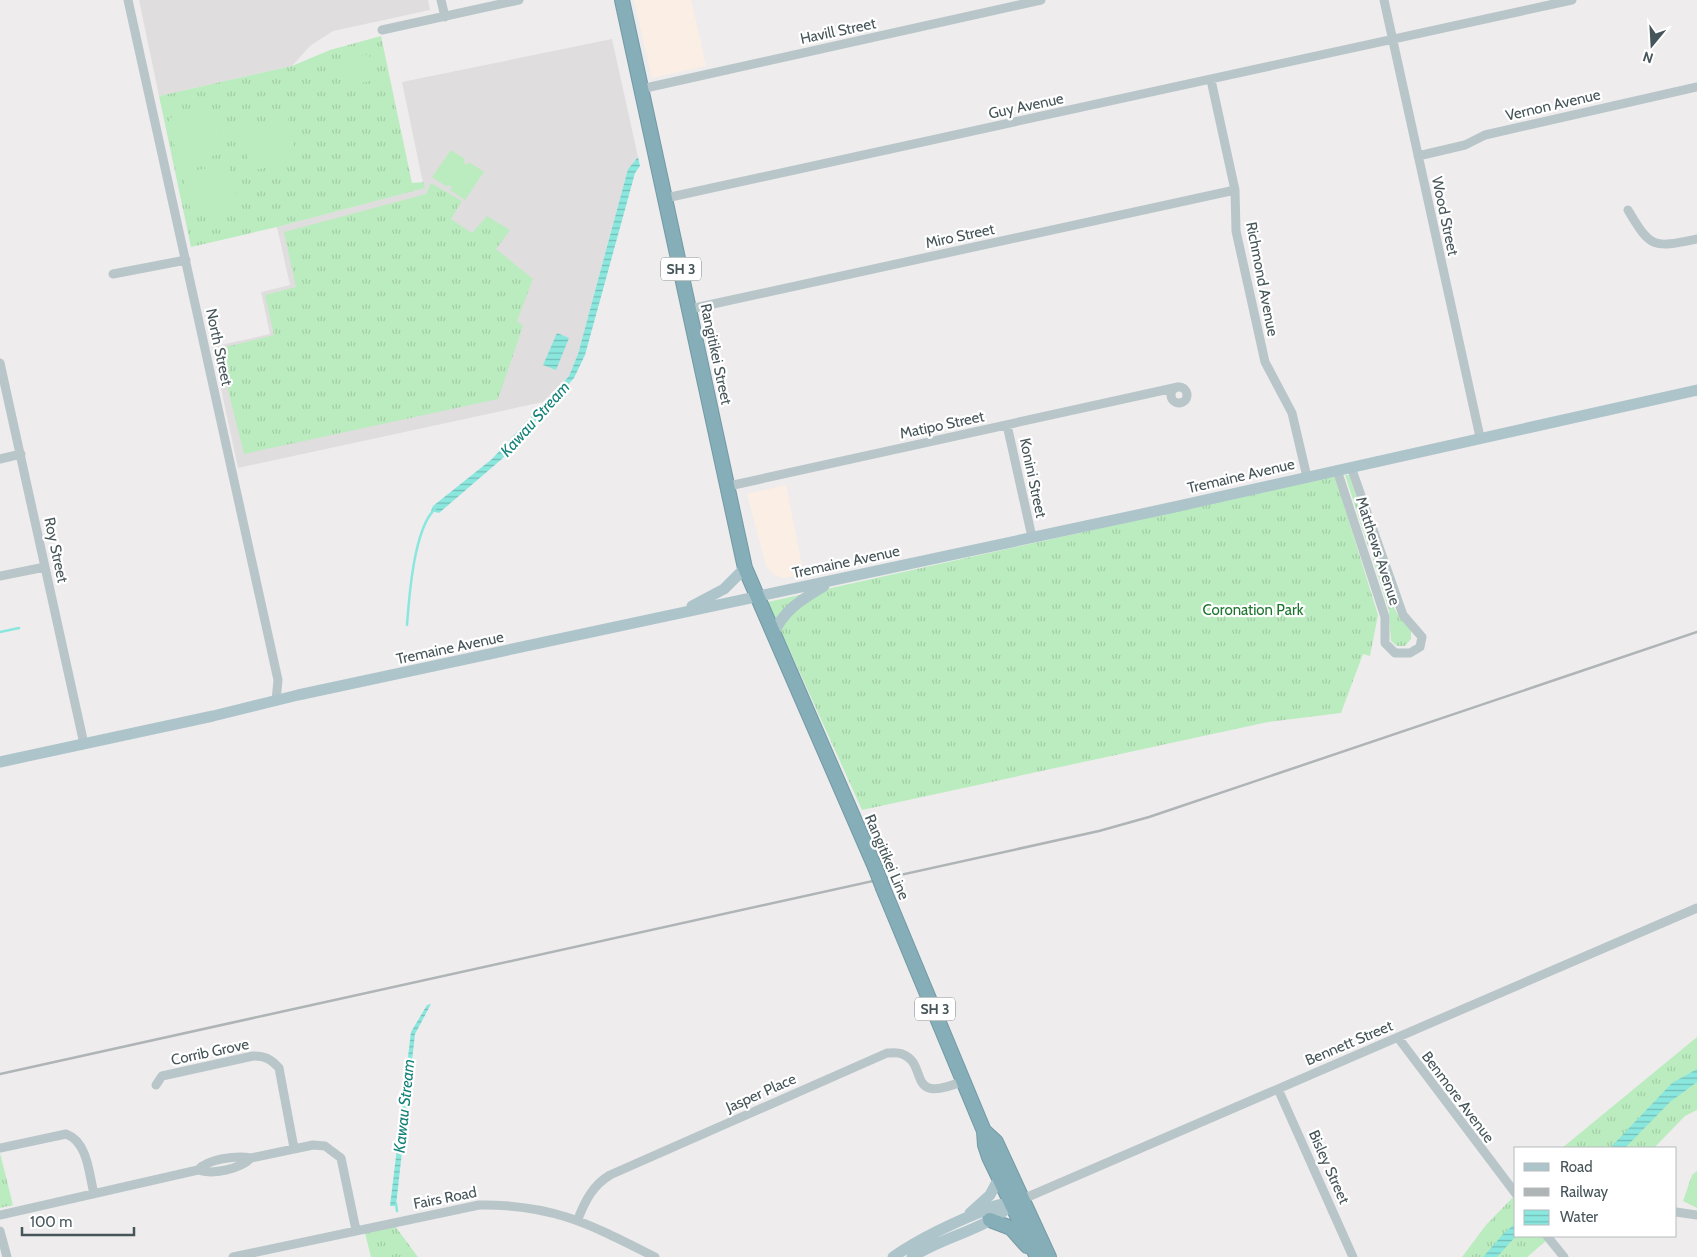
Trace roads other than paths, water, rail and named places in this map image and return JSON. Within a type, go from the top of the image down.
[{"type":"highway","name":"Rangitikei Street","points":[[622,0],[729,486],[745,568],[756,596]]},
{"type":"highway","name":"Rangitikei Line","points":[[756,596],[954,1052],[963,1081],[984,1131],[984,1145],[999,1178],[1018,1202]]},
{"type":"highway","name":"Rangitikei Line","points":[[984,1131],[996,1142],[1041,1257]]},
{"type":"highway","points":[[990,1220],[1011,1228],[1041,1257]]},
{"type":"main road","name":"Tremaine Avenue","points":[[0,762],[832,581],[1480,437],[1696,392]]},
{"type":"main road","points":[[679,613],[724,589],[745,568]]},
{"type":"main road","points":[[773,634],[789,608],[832,581]]},
{"type":"main road","points":[[912,1257],[956,1221],[975,1210],[990,1195],[999,1178]]},
{"type":"main road","points":[[893,1257],[931,1240],[990,1220],[1018,1202]]},
{"type":"main road","points":[[956,1221],[998,1205],[1018,1202]]},
{"type":"street","name":"North Street","points":[[128,0],[278,680],[276,701]]},
{"type":"street","points":[[441,0],[444,17]]},
{"type":"street","points":[[382,30],[519,0]]},
{"type":"street","name":"Havill Street","points":[[642,89],[1022,2],[1041,0]]},
{"type":"street","name":"Wood Street","points":[[1384,0],[1480,437]]},
{"type":"street","name":"Guy Avenue","points":[[666,198],[1572,0]]},
{"type":"street","name":"Richmond Avenue","points":[[1211,80],[1235,190],[1236,231],[1265,362],[1292,413],[1307,476]]},
{"type":"street","name":"Vernon Avenue","points":[[1418,156],[1465,146],[1485,135],[1697,87]]},
{"type":"street","name":"Miro Street","points":[[690,309],[1235,190]]},
{"type":"street","points":[[1628,210],[1644,236],[1650,242],[1669,245],[1697,239]]},
{"type":"street","points":[[113,274],[186,260]]},
{"type":"street","name":"Roy Street","points":[[0,363],[84,744]]},
{"type":"street","points":[[1160,389],[1171,394],[1176,402],[1186,399],[1186,389],[1178,387],[1171,394]]},
{"type":"street","name":"Matipo Street","points":[[729,486],[1133,398],[1160,389],[1178,387]]},
{"type":"street","name":"Konini Street","points":[[1007,425],[1032,537]]},
{"type":"street","points":[[0,459],[21,454]]},
{"type":"street","name":"Matthews Avenue","points":[[1337,470],[1385,617],[1386,644],[1395,653],[1410,653],[1420,647],[1422,637],[1403,615],[1351,467]]},
{"type":"street","points":[[0,576],[45,567]]},
{"type":"street","name":"Bennett Street","points":[[1018,1202],[1278,1089],[1399,1039],[1697,908]]},
{"type":"street","name":"Benmore Avenue","points":[[1399,1039],[1514,1191]]},
{"type":"street","name":"Jasper Place","points":[[578,1219],[584,1204],[598,1182],[610,1175],[887,1053],[902,1053],[908,1057],[923,1083],[933,1089],[943,1089],[963,1081]]},
{"type":"street","name":"Corrib Grove","points":[[156,1085],[162,1076],[253,1056],[264,1056],[279,1068],[294,1148]]},
{"type":"street","name":"Bisley Street","points":[[1278,1089],[1353,1257]]},
{"type":"street","points":[[0,1148],[66,1134],[72,1136],[83,1148],[94,1194]]},
{"type":"street","points":[[0,1216],[198,1170],[202,1165],[241,1156],[251,1158],[313,1145],[325,1146],[341,1158],[356,1230]]},
{"type":"street","name":"Fairs Road","points":[[233,1257],[479,1205],[527,1206],[578,1219],[656,1257]]},
{"type":"street","points":[[1677,1212],[1697,1215]]},
{"type":"street","points":[[0,1231],[7,1257]]},
{"type":"street","points":[[1548,1237],[1564,1257]]},
{"type":"water","points":[[638,157],[640,166],[635,173],[585,355],[574,378],[503,458],[439,513],[431,511],[433,506],[492,459],[569,376],[578,354],[628,169]]},
{"type":"water","points":[[557,333],[569,338],[556,370],[543,365]]},
{"type":"water","points":[[431,1004],[415,1034],[396,1206],[390,1206],[411,1032],[427,1005]]},
{"type":"water","points":[[1697,1069],[1697,1082],[1670,1102],[1626,1147],[1611,1147],[1672,1083]]},
{"type":"water","points":[[1514,1225],[1515,1237],[1497,1257],[1483,1257]]},
{"type":"waterway","name":"Kawau Stream","points":[[407,625],[411,581],[417,547],[428,518],[435,509]]},
{"type":"waterway","points":[[0,632],[19,628]]},
{"type":"waterway","name":"Kawau Stream","points":[[396,1204],[397,1211]]},
{"type":"railway","points":[[0,1074],[1099,831],[1149,817],[1697,632]]},
{"type":"park label","name":"Coronation Park","points":[[1253,610]]}]
